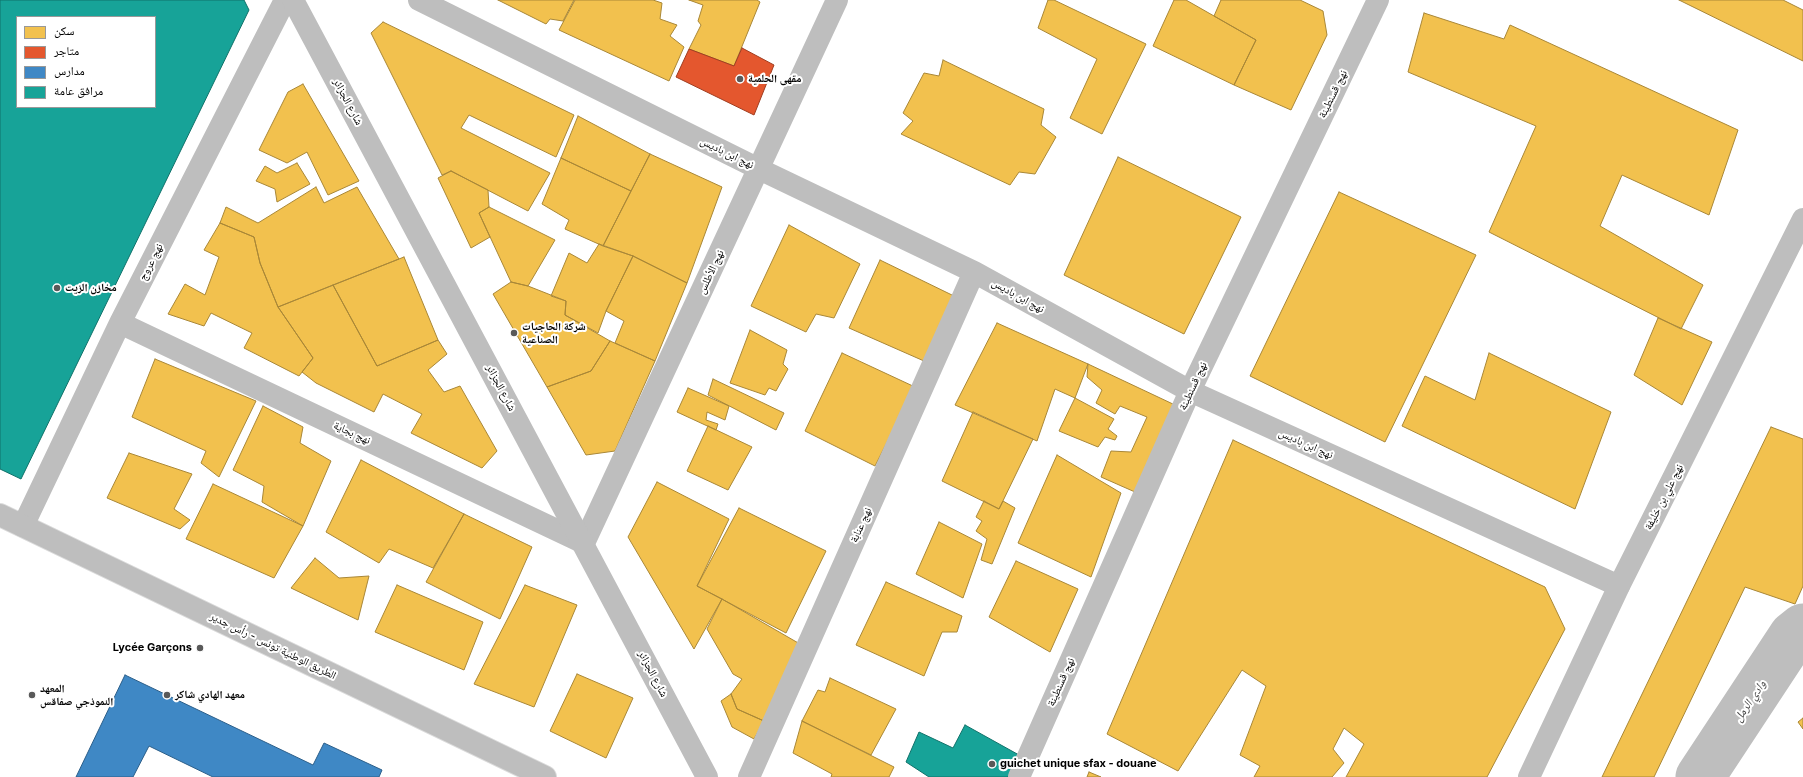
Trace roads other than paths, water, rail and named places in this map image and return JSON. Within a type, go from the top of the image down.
[{"type":"street","name":"نهج عروج","points":[[23,526],[120,323],[285,0]]},
{"type":"street","name":"شارع الجزائر","points":[[293,0],[584,543],[706,777]]},
{"type":"street","name":"نهج ابن باديس","points":[[419,0],[759,169],[974,272],[1190,391],[1619,586]]},
{"type":"street","name":"نهج الأطلس","points":[[584,543],[837,0]]},
{"type":"street","name":"نهج قسنطينة","points":[[1020,777],[1190,391],[1371,2]]},
{"type":"street","name":"نهج علي بن خليفة","points":[[1529,777],[1619,586],[1803,219]]},
{"type":"street","name":"نهج عنابة","points":[[749,777],[974,272]]},
{"type":"street","name":"نهج بجاية","points":[[120,323],[584,543]]},
{"type":"street","name":"الطريق الوطنية تونس - رأس جدير","points":[[0,515],[545,777]]},
{"type":"waterway","name":"وادي الرمل","points":[[1700,777],[1793,636],[1803,628]]},
{"type":"place","name":"مقهى الحلمية","points":[[740,79]]},
{"type":"place","name":"مخازن الزيت","points":[[57,288]]},
{"type":"place","name":"شركة الحاجيات الصناعية","points":[[514,333]]},
{"type":"place","name":"Lycée Garçons","points":[[200,648]]},
{"type":"place","name":"المعهد النموذجي صفاقس","points":[[32,695]]},
{"type":"place","name":"معهد الهادي شاكر","points":[[167,695]]},
{"type":"place","name":"guichet unique sfax - douane","points":[[992,764]]}]
